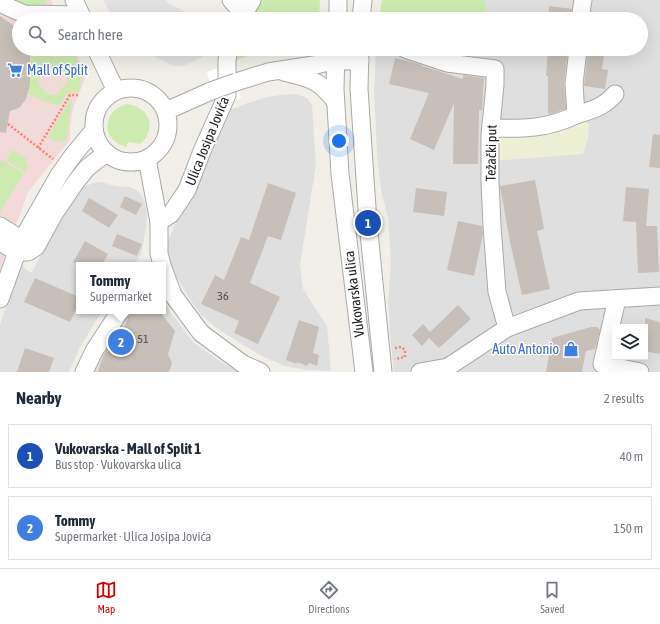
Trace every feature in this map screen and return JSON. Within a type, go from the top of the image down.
[{"type":"street","points":[[231,0],[246,11]]},
{"type":"street","points":[[338,0],[338,12]]},
{"type":"street","points":[[362,12],[363,0]]},
{"type":"street","points":[[581,12],[583,0]]},
{"type":"street","points":[[0,2],[20,12]]},
{"type":"street","points":[[61,12],[79,11]]},
{"type":"street","points":[[99,56],[116,91]]},
{"type":"street","name":"Ulica Josipa Jovića","points":[[159,222],[171,214],[187,190],[202,151],[227,95],[228,56]]},
{"type":"street","points":[[166,111],[211,91],[236,82],[268,72],[278,71],[332,56]]},
{"type":"street","name":"Vukovarska ulica","points":[[336,56],[335,101],[340,174],[364,372]]},
{"type":"street","name":"Vukovarska ulica","points":[[360,56],[360,89],[368,223],[386,366]]},
{"type":"street","name":"Težački put","points":[[426,56],[447,63],[495,69],[491,128],[490,181],[492,226],[498,292],[507,328]]},
{"type":"street","points":[[576,115],[574,84],[577,56]]},
{"type":"street","points":[[278,71],[309,79],[317,83],[326,89],[335,101]]},
{"type":"street","points":[[127,88],[139,88],[150,93],[160,101],[166,111],[168,133],[164,144],[157,153],[147,159],[137,162],[115,160],[106,154],[98,143],[94,130],[94,118],[98,107],[106,98],[116,91],[127,88]]},
{"type":"street","points":[[491,128],[515,129],[542,127],[597,108],[609,101],[616,94]]},
{"type":"street","points":[[0,299],[20,246],[59,175],[94,130]]},
{"type":"street","points":[[0,226],[28,252],[36,247],[54,214],[75,183],[87,168],[106,154]]},
{"type":"street","points":[[147,159],[159,222],[159,262]]},
{"type":"street","points":[[0,242],[20,246]]},
{"type":"street","points":[[166,279],[173,295],[201,333],[243,364],[261,372]]},
{"type":"street","points":[[420,372],[451,369],[507,328],[579,301],[660,296]]},
{"type":"street","points":[[617,299],[602,364],[640,372]]},
{"type":"street","points":[[84,372],[94,351],[118,314]]},
{"type":"path","points":[[38,148],[70,95],[80,95]]},
{"type":"path","points":[[8,124],[57,162]]},
{"type":"path","points":[[386,366],[405,357],[405,350],[401,347],[393,348],[394,351]]},
{"type":"shaded area","points":[[0,0],[51,0],[57,12],[12,12],[12,56],[77,56],[84,70],[85,79],[73,108],[70,140],[28,192],[0,269]]},
{"type":"shaded area","points":[[103,0],[166,0],[168,3],[185,12],[110,12]]},
{"type":"shaded area","points":[[485,0],[660,0],[660,372],[394,372],[388,301],[391,263],[388,219],[381,189],[377,156],[374,90],[376,56],[648,56],[648,12],[486,12]]},
{"type":"shaded area","points":[[153,56],[202,56],[183,66],[173,66]]},
{"type":"shaded area","points":[[296,94],[307,98],[312,105],[316,164],[300,265],[303,289],[327,326],[331,371],[307,370],[285,366],[262,356],[218,329],[200,314],[176,276],[169,259],[167,243],[224,112],[267,97]]},
{"type":"shaded area","points":[[101,182],[115,186],[130,187],[139,192],[143,198],[147,219],[141,255],[135,262],[76,262],[76,314],[100,314],[80,347],[69,372],[0,372],[0,325],[20,265],[31,273],[72,200],[79,190],[93,183]]},
{"type":"shaded area","points":[[166,304],[193,342],[224,364],[240,372],[88,372],[123,314],[166,314]]},
{"type":"green space","points":[[12,0],[45,0],[47,4],[29,6]]},
{"type":"green space","points":[[258,0],[320,0],[319,12],[250,12]]},
{"type":"green space","points":[[382,0],[485,0],[486,12],[380,12]]},
{"type":"green space","points":[[30,56],[51,56],[58,58],[62,56],[75,56],[83,72],[79,92],[67,93],[59,106],[28,94],[31,66]],"holes":[[[54,66],[67,74],[67,82],[56,95],[51,95],[44,90],[38,81],[39,74],[43,69]]]},
{"type":"green space","points":[[235,56],[250,56],[241,59],[235,61]]},
{"type":"green space","points":[[72,98],[66,141],[56,142],[48,136]]},
{"type":"green space","points":[[127,104],[141,109],[146,114],[150,126],[146,138],[140,144],[129,142],[127,147],[118,144],[112,139],[108,126],[112,113],[118,108]]},
{"type":"green space","points":[[584,120],[589,125],[588,138],[583,154],[492,161],[498,134]]},
{"type":"green space","points":[[12,150],[27,159],[25,162],[29,165],[25,172],[6,160]]},
{"type":"green space","points":[[1,160],[24,173],[0,212],[0,162]]},
{"type":"pier","points":[[232,62],[240,96],[242,98],[215,107],[207,72]]},
{"type":"building","points":[[549,6],[572,9],[571,12],[549,12]]},
{"type":"building","name":"Mall of Split","points":[[0,16],[12,25],[12,56],[30,56],[30,85],[26,99],[19,108],[10,111],[6,133],[0,132]]},
{"type":"building","points":[[547,56],[567,56],[564,83],[566,109],[548,114],[548,76],[546,76]]},
{"type":"building","points":[[587,56],[604,56],[602,69],[608,70],[605,89],[584,86]]},
{"type":"building","points":[[395,58],[422,65],[463,79],[463,75],[484,78],[482,110],[479,110],[478,164],[453,164],[454,103],[434,150],[410,139],[429,93],[389,84]]},
{"type":"building","points":[[653,134],[660,135],[660,168],[649,167]]},
{"type":"building","points":[[535,180],[544,229],[537,231],[550,289],[522,295],[510,242],[500,186]]},
{"type":"building","points":[[268,183],[296,193],[281,240],[268,236],[250,283],[280,297],[258,344],[234,333],[239,321],[201,304],[215,275],[224,280],[241,237],[249,240]]},
{"type":"building","points":[[626,187],[649,189],[646,226],[657,226],[659,272],[638,273],[636,222],[623,221]]},
{"type":"building","points":[[416,188],[447,192],[444,216],[413,212]]},
{"type":"building","points":[[125,196],[142,204],[136,215],[120,207]]},
{"type":"building","points":[[89,198],[118,215],[109,228],[82,211]]},
{"type":"building","points":[[458,221],[482,226],[483,234],[474,276],[447,270]]},
{"type":"building","points":[[117,234],[142,244],[137,256],[112,246]]},
{"type":"building","points":[[85,241],[108,254],[104,262],[76,262],[76,264],[73,262]]},
{"type":"building","points":[[35,278],[76,296],[76,309],[70,322],[24,302]]},
{"type":"building","points":[[458,305],[471,319],[439,348],[429,338],[422,346],[412,335],[423,324],[430,332]]},
{"type":"building","points":[[129,314],[161,314],[175,331],[168,354],[172,363],[169,372],[98,372],[103,356],[113,339],[122,335]]},
{"type":"building","points":[[645,318],[660,322],[660,354],[648,352],[648,324],[645,324]]},
{"type":"building","points":[[299,320],[319,327],[313,353],[319,355],[317,366],[309,363],[307,366],[286,360]]},
{"type":"building","name":"Auto Antonio","points":[[591,327],[597,327],[600,330],[595,349],[586,351],[582,372],[546,372],[552,338]]},
{"type":"building","points":[[25,348],[54,358],[49,372],[17,372]]},
{"type":"place","name":"Mall of Split","points":[[15,70]]},
{"type":"place","name":"Vukovarska - Mall of Split 1","points":[[368,223]]},
{"type":"place","name":"Tommy","points":[[121,342]]},
{"type":"place","name":"Auto Antonio","points":[[571,349]]}]
